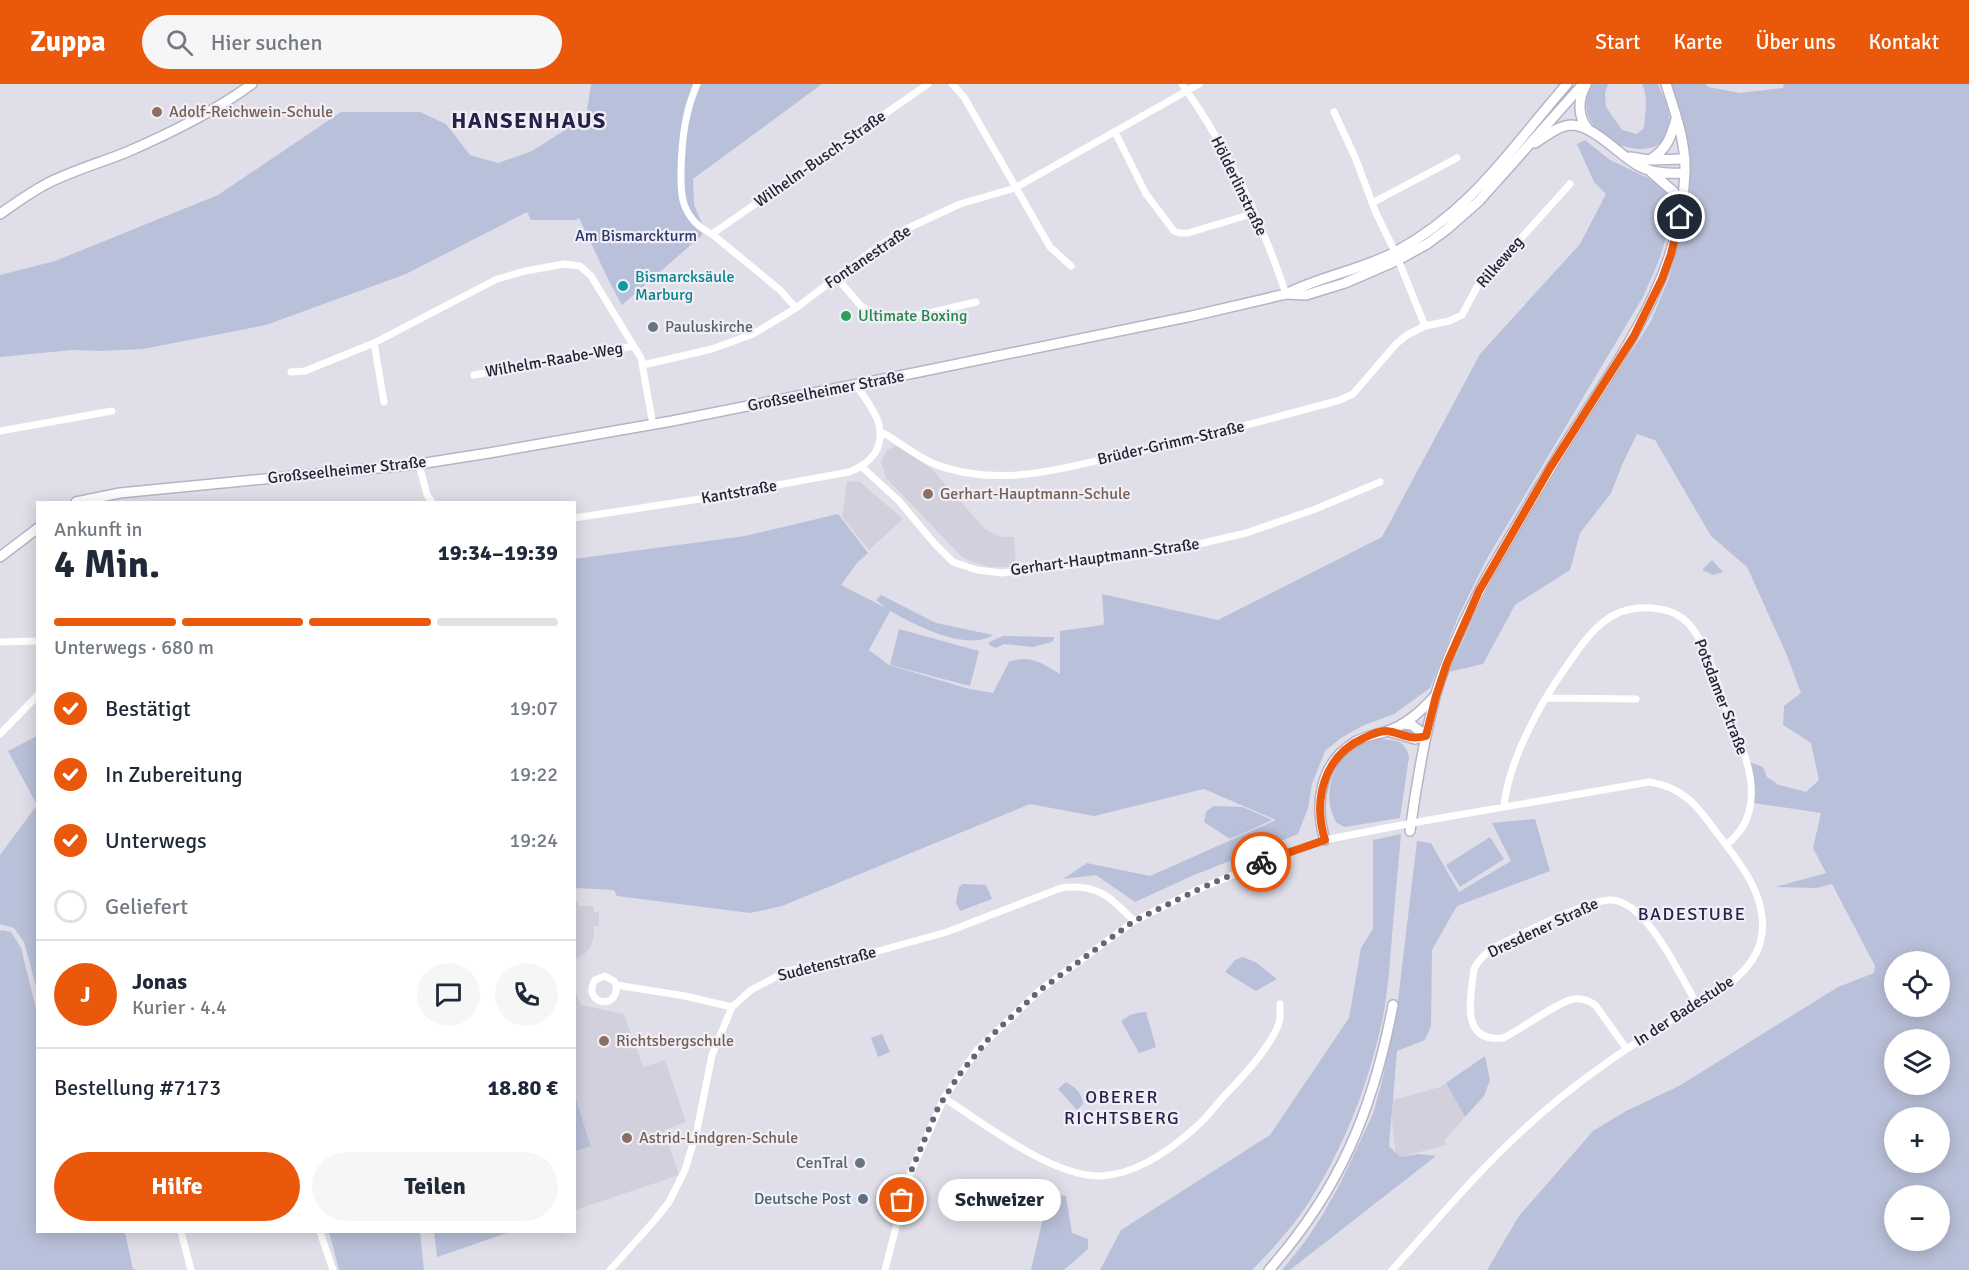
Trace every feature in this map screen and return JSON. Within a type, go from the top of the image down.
[{"type":"main road","points":[[0,214],[51,182],[128,152],[210,112],[252,84]]},
{"type":"main road","points":[[1557,95],[1560,84]]},
{"type":"main road","points":[[1396,256],[1479,189],[1567,84]]},
{"type":"main road","points":[[1585,84],[1580,107],[1582,120],[1591,131]]},
{"type":"main road","name":"Großseelheimer Straße","points":[[86,501],[419,464],[653,425],[1192,316],[1286,294],[1306,295],[1362,277],[1446,230],[1479,201],[1585,84]]},
{"type":"main road","points":[[1410,831],[1418,776],[1436,696],[1447,663],[1479,591],[1550,468],[1634,336],[1671,254],[1681,209],[1685,173],[1676,117],[1666,84]]},
{"type":"main road","points":[[1649,160],[1662,152],[1670,140],[1676,117]]},
{"type":"main road","points":[[1525,149],[1553,131],[1565,126],[1579,126],[1591,131],[1640,167],[1652,171],[1685,173]]},
{"type":"main road","points":[[1625,156],[1649,160],[1684,159]]},
{"type":"main road","points":[[1652,171],[1674,192],[1681,209]]},
{"type":"main road","points":[[0,557],[36,530]]},
{"type":"main road","points":[[1325,840],[1321,825],[1320,801],[1323,780],[1330,768],[1348,747],[1373,734],[1402,724],[1419,713],[1436,696]]},
{"type":"main road","points":[[1402,724],[1412,725],[1426,736]]},
{"type":"main road","points":[[1387,731],[1415,739],[1426,736]]},
{"type":"main road","points":[[1269,1270],[1304,1228],[1345,1160],[1367,1106],[1388,1032],[1393,1005]]},
{"type":"street","points":[[697,84],[686,115],[682,168],[684,204],[692,219],[701,229],[712,234],[780,290],[796,308]]},
{"type":"street","name":"Wilhelm-Busch-Straße","points":[[712,234],[928,84]]},
{"type":"street","points":[[952,84],[964,97],[1050,247],[1071,266]]},
{"type":"street","name":"Hölderlinstraße","points":[[1182,84],[1215,135],[1255,213],[1286,294]]},
{"type":"street","name":"Fontanestraße","points":[[643,364],[712,349],[753,334],[796,308],[836,277],[906,229],[960,204],[1015,188],[1199,84]]},
{"type":"street","points":[[1334,112],[1425,326]]},
{"type":"street","points":[[1115,132],[1146,194],[1174,231],[1188,233],[1255,213]]},
{"type":"street","points":[[1372,203],[1457,158]]},
{"type":"street","name":"Rilkeweg","points":[[1425,326],[1449,321],[1462,315],[1477,287],[1570,184]]},
{"type":"street","points":[[291,372],[305,371],[374,343],[491,281],[525,271],[576,264],[584,268],[643,364],[653,425]]},
{"type":"street","points":[[836,277],[861,306],[882,320],[920,315],[976,302]]},
{"type":"street","name":"Brüder-Grimm-Straße","points":[[882,434],[928,462],[947,469],[1007,477],[1037,473],[1177,443],[1340,400],[1358,389],[1396,344],[1425,326]]},
{"type":"street","points":[[374,343],[384,402]]},
{"type":"street","name":"Wilhelm-Raabe-Weg","points":[[474,375],[633,346]]},
{"type":"street","points":[[856,385],[876,414],[882,434],[873,455],[862,467]]},
{"type":"street","points":[[0,431],[112,411]]},
{"type":"street","points":[[419,464],[427,495],[431,501]]},
{"type":"street","name":"Gerhart-Hauptmann-Straße","points":[[862,467],[899,501],[953,562],[977,570],[1002,573],[1169,551],[1246,533],[1313,510],[1380,482]]},
{"type":"street","name":"Kantstraße","points":[[576,518],[700,499],[849,472],[862,467]]},
{"type":"street","name":"Potsdamer Straße","points":[[1504,806],[1506,786],[1522,745],[1547,698],[1582,643],[1595,628],[1616,613],[1629,608],[1653,608],[1676,613],[1684,619],[1701,641],[1750,774],[1749,811],[1742,827],[1726,845]]},
{"type":"street","points":[[0,642],[36,641]]},
{"type":"street","points":[[0,734],[36,696]]},
{"type":"street","points":[[1547,698],[1636,699]]},
{"type":"street","name":"In der Badestube","points":[[885,1270],[909,1176],[944,1098],[977,1050],[1039,991],[1134,921],[1250,866],[1325,840],[1504,806],[1649,782],[1659,783],[1685,796],[1696,806],[1726,845],[1756,893],[1762,916],[1761,940],[1752,962],[1733,981],[1592,1072],[1522,1130],[1474,1179],[1392,1270]]},
{"type":"street","name":"Sudetenstraße","points":[[610,1270],[669,1202],[685,1170],[697,1130],[711,1055],[732,1007],[751,990],[787,971],[855,957],[935,935],[1061,888],[1079,886],[1097,890],[1111,898],[1134,921]]},
{"type":"street","name":"Dresdener Straße","points":[[1626,1048],[1596,1006],[1584,999],[1567,1001],[1503,1038],[1493,1039],[1479,1034],[1474,1028],[1471,1014],[1474,969],[1482,957],[1495,947],[1567,914],[1609,899],[1620,901],[1638,913],[1651,928],[1697,1004]]},
{"type":"street","points":[[616,985],[686,996],[732,1007]]},
{"type":"street","points":[[944,1098],[1021,1147],[1064,1170],[1081,1175],[1103,1176],[1132,1169],[1159,1155],[1198,1125],[1253,1066],[1277,1026],[1280,1018],[1280,1004]]},
{"type":"street","points":[[181,1233],[191,1270]]},
{"type":"street","points":[[320,1233],[333,1270]]},
{"type":"shaded area","name":"Gerhart-Hauptmann-Schule","points":[[898,445],[932,469],[986,530],[1002,537],[1014,537],[1016,567],[990,567],[962,557],[886,478],[881,461],[887,450]]},
{"type":"shaded area","points":[[847,481],[860,482],[903,519],[869,550],[842,517]]},
{"type":"shaded area","points":[[576,902],[578,906],[594,906],[594,912],[599,912],[599,926],[594,926],[590,948],[576,958]]},
{"type":"shaded area","name":"Astrid-Lindgren-Schule","points":[[576,993],[581,1005],[624,1014],[643,1067],[665,1060],[686,1122],[664,1130],[679,1175],[576,1210],[576,1151],[591,1145],[576,1099]]},
{"type":"shaded area","points":[[1446,1083],[1465,1117],[1445,1140],[1447,1145],[1396,1158],[1390,1101],[1440,1087]]},
{"type":"green space","name":"Am Bismarckturm","points":[[591,84],[822,84],[693,179],[694,205],[704,228],[701,228],[680,193],[703,232],[701,236],[622,305],[579,218],[576,220],[531,220],[527,212],[406,274],[266,325],[143,349],[72,350],[0,357],[0,275],[55,261],[218,195],[341,112],[420,112],[446,124],[470,155],[498,163],[532,151],[562,132],[587,111]]},
{"type":"green space","points":[[1593,84],[1608,84],[1605,93],[1606,107],[1622,130],[1637,134],[1644,128],[1646,100],[1642,84],[1658,84],[1669,118],[1669,129],[1662,142],[1648,148],[1632,148],[1615,143],[1600,133],[1590,119],[1586,103]]},
{"type":"green space","points":[[1672,84],[1706,84],[1708,87],[1740,93],[1783,88],[1784,84],[1969,84],[1969,1270],[1487,1270],[1519,1216],[1593,1131],[1626,1111],[1679,1086],[1838,987],[1874,973],[1875,966],[1832,884],[1816,888],[1775,887],[1826,873],[1813,848],[1821,813],[1754,803],[1750,762],[1763,767],[1767,777],[1779,785],[1806,792],[1819,780],[1811,743],[1783,725],[1784,706],[1801,693],[1786,653],[1747,567],[1711,536],[1655,440],[1637,434],[1611,493],[1580,533],[1570,570],[1515,605],[1483,664],[1449,672],[1501,562],[1546,485],[1651,321],[1669,278],[1686,214],[1690,188],[1686,130]]},
{"type":"green space","points":[[1585,140],[1610,160],[1648,178],[1668,192],[1670,205],[1667,232],[1654,272],[1643,297],[1485,562],[1458,617],[1430,688],[1394,714],[1362,726],[1341,738],[1325,751],[1312,784],[1308,808],[1298,834],[1194,875],[1135,902],[1096,875],[1063,879],[1087,863],[1150,876],[1276,820],[1204,789],[1094,816],[1030,804],[782,906],[750,913],[617,896],[614,890],[576,888],[576,559],[745,536],[838,514],[868,553],[857,563],[841,585],[886,608],[876,600],[881,595],[936,623],[993,635],[982,639],[955,639],[926,629],[890,611],[869,650],[889,665],[969,689],[993,693],[1009,662],[1030,659],[1060,674],[1060,631],[1103,625],[1102,594],[1218,620],[1382,537],[1480,354],[1580,244],[1606,194],[1594,182],[1577,144]]},
{"type":"green space","points":[[1712,560],[1723,572],[1713,575],[1702,570]]},
{"type":"green space","points":[[899,629],[979,651],[970,686],[890,665]]},
{"type":"green space","points":[[1003,636],[1055,637],[1052,642],[1033,647],[1004,644],[996,648],[989,645],[989,642]]},
{"type":"green space","points":[[36,737],[36,803],[8,751]]},
{"type":"green space","points":[[1380,739],[1399,742],[1405,747],[1409,757],[1400,818],[1345,827],[1337,823],[1332,814],[1329,795],[1333,775],[1337,766],[1353,748]]},
{"type":"green space","points":[[36,806],[36,986],[24,942],[14,928],[0,924],[0,855]]},
{"type":"green space","points":[[1213,806],[1243,807],[1272,820],[1230,839],[1204,822],[1206,812]]},
{"type":"green space","points":[[1535,819],[1550,871],[1457,906],[1432,950],[1431,1026],[1425,1040],[1397,1051],[1389,1146],[1400,1157],[1418,1154],[1436,1156],[1290,1270],[1282,1270],[1307,1239],[1323,1214],[1373,1114],[1396,1017],[1417,841],[1431,843],[1459,892],[1511,861],[1492,823]]},
{"type":"green space","points":[[1401,834],[1388,986],[1377,1042],[1362,1093],[1342,1142],[1303,1211],[1279,1242],[1252,1270],[1100,1270],[1121,1230],[1270,1135],[1349,1018],[1361,948],[1373,929],[1373,840]]},
{"type":"green space","points":[[1490,837],[1504,859],[1460,887],[1446,865]]},
{"type":"green space","points":[[963,884],[986,885],[992,899],[960,911],[956,902],[959,887]]},
{"type":"green space","points":[[0,931],[11,932],[21,948],[36,1009],[36,1233],[125,1233],[133,1269],[138,1270],[0,1270]]},
{"type":"green space","points":[[1243,957],[1257,963],[1277,979],[1256,991],[1225,972],[1235,960]]},
{"type":"green space","points":[[1146,1012],[1156,1047],[1139,1053],[1121,1021],[1130,1015]]},
{"type":"green space","points":[[882,1034],[890,1052],[878,1057],[871,1038]]},
{"type":"green space","points":[[1485,1056],[1490,1080],[1484,1096],[1465,1117],[1446,1083]]},
{"type":"green space","points":[[1066,1082],[1080,1094],[1083,1104],[1077,1110],[1058,1089]]},
{"type":"green space","points":[[576,1099],[591,1146],[576,1150]]},
{"type":"green space","points":[[1049,1193],[1066,1196],[1072,1233],[1088,1239],[1088,1249],[1064,1270],[1031,1270]]},
{"type":"green space","points":[[329,1233],[420,1233],[424,1270],[339,1270]]},
{"type":"green space","points":[[434,1233],[507,1233],[437,1257]]},
{"type":"way so far","points":[[902,1200],[923,1140],[938,1108],[977,1050],[990,1037],[1039,991],[1134,921],[1261,862]]},
{"type":"place","name":"Adolf-Reichwein-Schule","points":[[157,112]]},
{"type":"place","name":"Bismarcksäule Marburg","points":[[623,286]]},
{"type":"place","name":"Ultimate Boxing","points":[[846,316]]},
{"type":"place","name":"Pauluskirche","points":[[653,327]]},
{"type":"place","name":"Gerhart-Hauptmann-Schule","points":[[928,494]]},
{"type":"place","name":"Richtsbergschule","points":[[604,1041]]},
{"type":"place","name":"Astrid-Lindgren-Schule","points":[[627,1138]]},
{"type":"place","name":"CenTral","points":[[860,1163]]},
{"type":"place","name":"Deutsche Post","points":[[863,1199]]},
{"type":"place","name":"Schweizer","points":[[902,1200]]},
{"type":"district","name":"HANSENHAUS","points":[[529,120]]},
{"type":"district","name":"BADESTUBE","points":[[1692,914]]},
{"type":"district","name":"OBERER RICHTSBERG","points":[[1122,1107]]},
{"type":"route","points":[[1261,862],[1325,840],[1319,809],[1320,792],[1323,780],[1330,768],[1348,747],[1373,734],[1387,731],[1415,739],[1426,736],[1447,663],[1479,591],[1550,468],[1634,336],[1662,279],[1680,217]]}]
